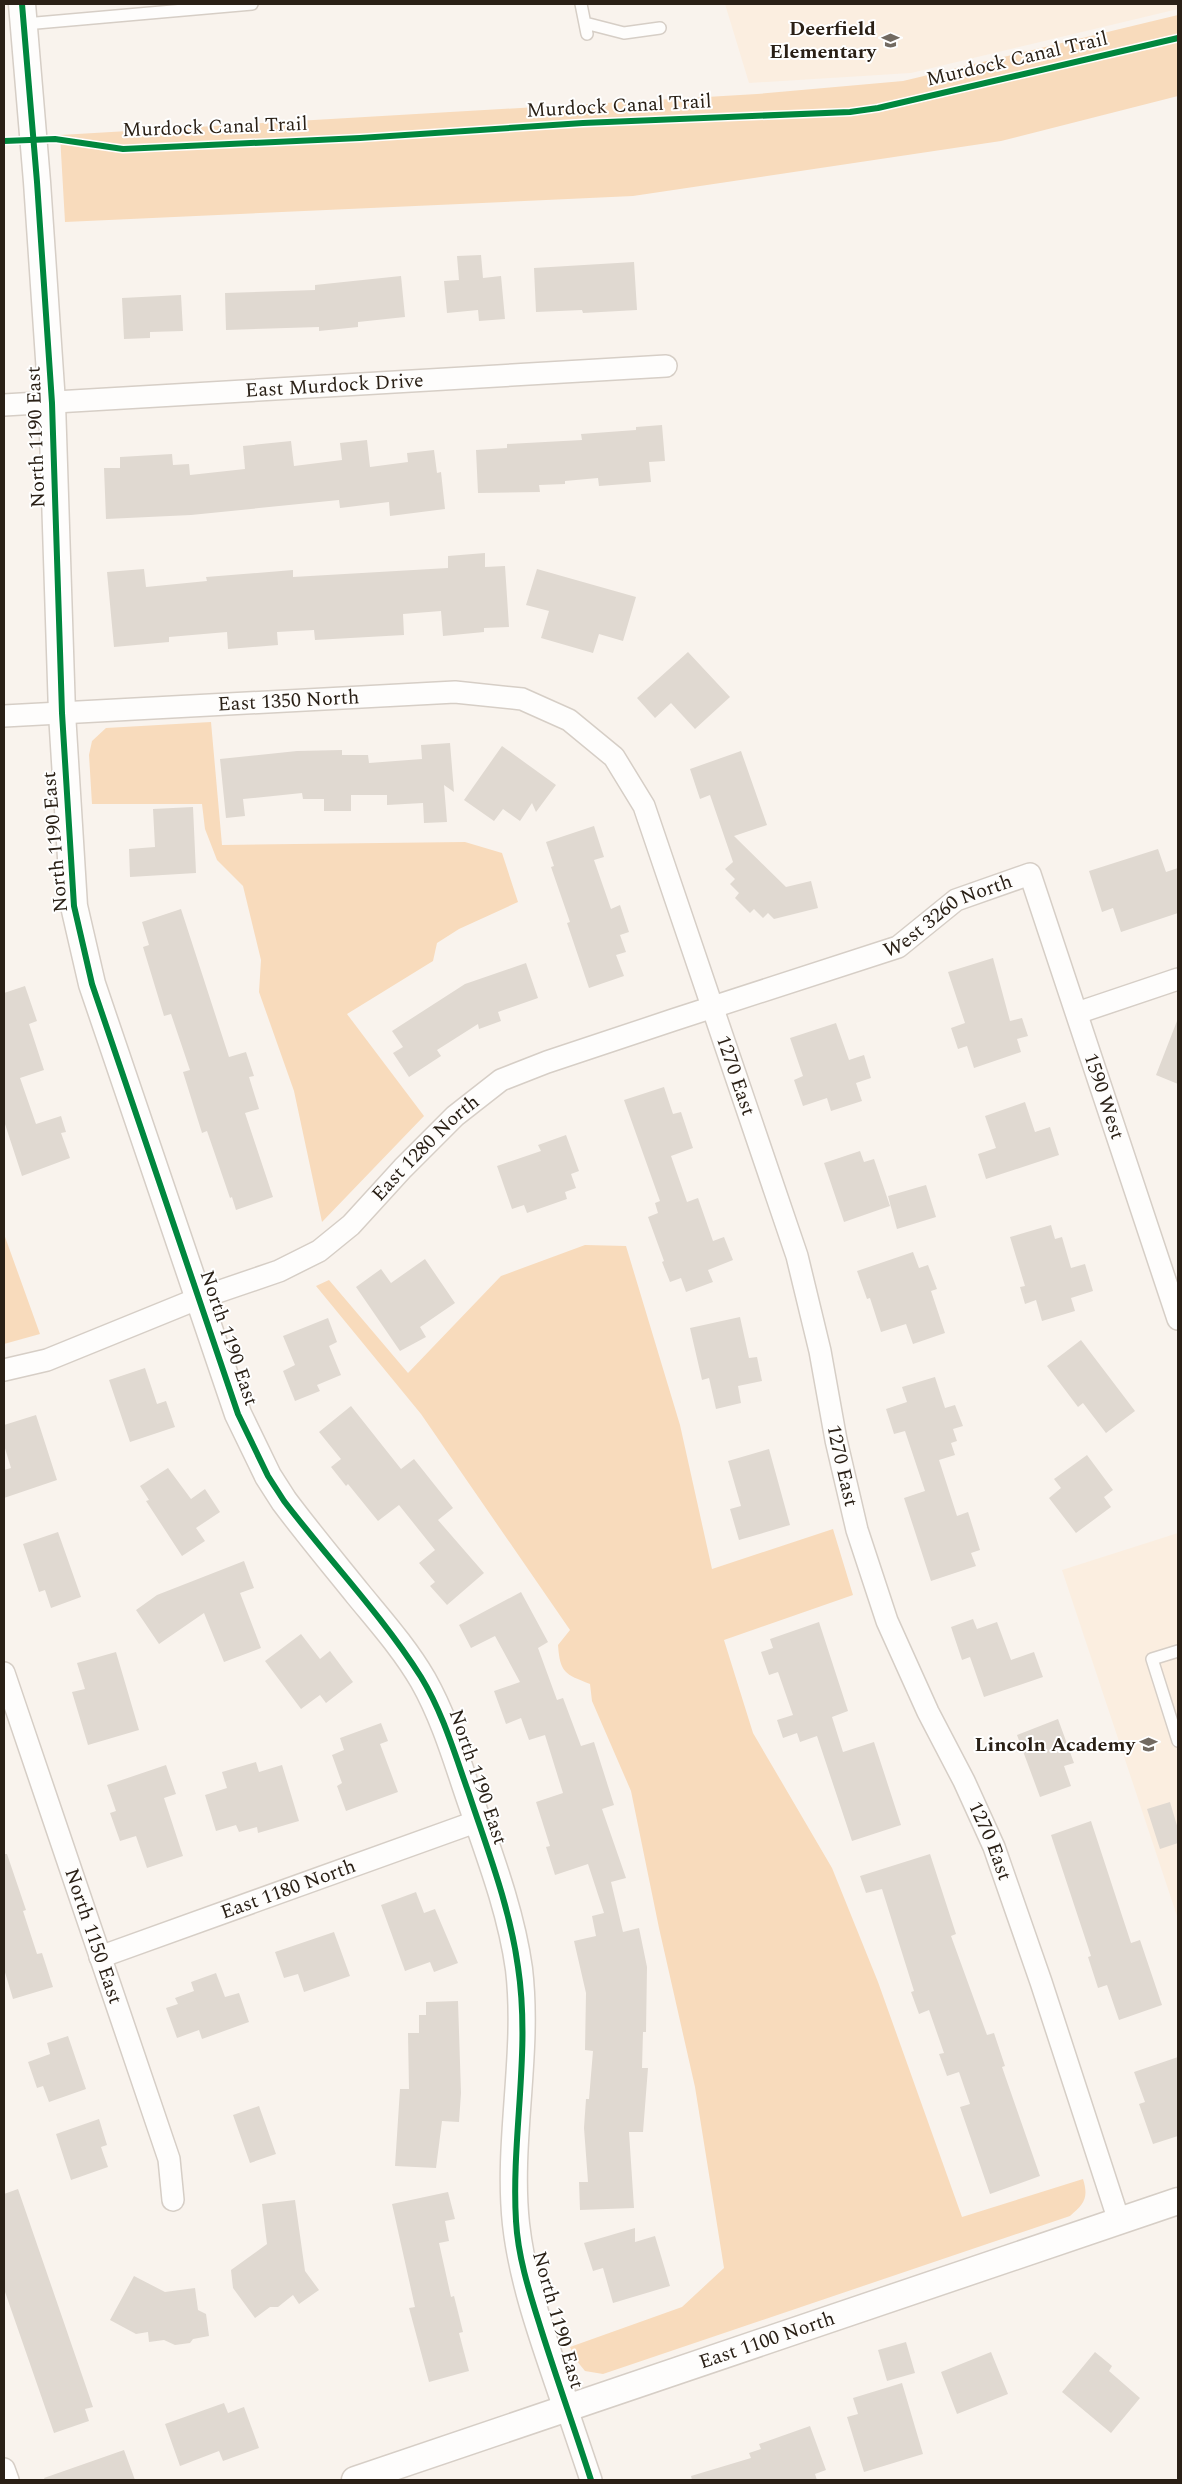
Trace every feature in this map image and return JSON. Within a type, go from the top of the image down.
[{"type":"street","name":"North 1190 East","points":[[24,14],[52,403],[62,713],[74,906],[92,984],[197,1299],[238,1414],[268,1476],[321,1550],[399,1644],[422,1680],[442,1717],[478,1821],[505,1906],[518,1967],[522,2011],[522,2055],[516,2164],[516,2223],[524,2274],[591,2480]]},
{"type":"street","name":"East Murdock Drive","points":[[4,405],[666,366]]},
{"type":"street","name":"East 1350 North","points":[[4,716],[455,692],[522,699],[569,720]]},
{"type":"street","name":"1270 East","points":[[569,720],[614,757],[644,806],[797,1256],[820,1351],[836,1440],[857,1530],[887,1621],[928,1712],[964,1781],[994,1847],[1041,1982],[1119,2220]]},
{"type":"street","name":"West 3260 North","points":[[867,958],[898,947],[956,900],[1030,874]]},
{"type":"street","name":"1590 West","points":[[1030,874],[1178,1319]]},
{"type":"street","name":"East 1280 North","points":[[4,1370],[46,1360],[197,1299],[279,1270],[319,1251],[351,1225],[403,1168],[455,1116],[502,1080],[547,1062],[867,958]]},
{"type":"street","points":[[1077,1013],[1178,979]]},
{"type":"street","name":"North 1150 East","points":[[4,1673],[169,2159],[173,2200]]},
{"type":"street","name":"East 1180 North","points":[[100,1957],[478,1821]]},
{"type":"street","name":"East 1100 North","points":[[355,2480],[1178,2201]]},
{"type":"street","points":[[4,2469],[8,2480]]},
{"type":"lane","points":[[24,14],[252,4]]},
{"type":"lane","points":[[581,4],[586,28],[624,33],[660,28]]},
{"type":"lane","points":[[1178,1651],[1152,1659],[1178,1741]]},
{"type":"shaded area","name":"Deerfield Elementary","points":[[725,4],[1178,4],[1178,9],[911,73],[749,83]]},
{"type":"shaded area","points":[[1178,15],[1178,96],[1001,141],[633,196],[65,222],[60,135],[757,94],[903,81]]},
{"type":"shaded area","points":[[211,722],[222,845],[465,842],[502,853],[518,902],[459,929],[437,943],[433,961],[347,1014],[424,1116],[322,1222],[294,1091],[259,992],[261,960],[243,886],[217,860],[205,829],[202,804],[92,804],[89,755],[92,741],[106,728]]},
{"type":"shaded area","points":[[4,1234],[40,1334],[4,1344]]},
{"type":"shaded area","points":[[585,1245],[626,1246],[680,1425],[712,1569],[833,1529],[853,1595],[724,1640],[753,1733],[832,1868],[878,1982],[962,2217],[1083,2179],[1085,2186],[1085,2196],[1082,2204],[1070,2216],[603,2374],[585,2371],[576,2360],[570,2347],[682,2307],[724,2268],[695,2087],[659,1928],[631,1791],[592,1701],[590,1684],[569,1675],[560,1662],[558,1645],[570,1630],[421,1414],[316,1286],[329,1280],[408,1373],[501,1276]]},
{"type":"shaded area","name":"Lincoln Academy","points":[[1178,1533],[1178,1919],[1062,1570]]},
{"type":"building","points":[[481,255],[483,278],[501,276],[505,319],[479,321],[478,310],[447,313],[444,281],[459,280],[457,256]]},
{"type":"building","points":[[634,262],[637,310],[583,313],[582,310],[536,312],[534,268]]},
{"type":"building","points":[[401,276],[405,317],[358,322],[358,327],[319,331],[319,327],[226,330],[225,293],[315,290],[315,285]]},
{"type":"building","points":[[181,295],[183,331],[150,332],[150,338],[124,339],[122,298]]},
{"type":"building","points":[[662,425],[665,461],[649,462],[651,482],[599,486],[598,478],[565,481],[565,484],[539,485],[540,492],[478,493],[476,450],[507,448],[507,444],[582,440],[581,434],[636,430],[636,427]]},
{"type":"building","points":[[367,440],[370,467],[408,462],[407,453],[434,450],[437,473],[441,472],[445,509],[390,516],[389,502],[340,508],[339,500],[191,515],[106,519],[104,468],[120,468],[120,457],[172,454],[173,465],[189,464],[190,475],[245,469],[243,446],[291,441],[294,466],[342,460],[340,443]]},
{"type":"building","points":[[485,553],[485,567],[505,566],[509,627],[484,628],[484,632],[443,636],[441,611],[403,614],[404,635],[315,640],[314,630],[277,632],[278,645],[228,649],[227,632],[169,637],[169,642],[114,647],[107,572],[144,569],[146,587],[207,581],[206,577],[293,570],[293,577],[448,568],[448,556]]},
{"type":"building","points":[[537,569],[636,597],[623,641],[599,634],[593,653],[541,638],[549,611],[526,605]]},
{"type":"building","points":[[688,652],[730,697],[695,729],[671,703],[655,718],[637,698]]},
{"type":"building","points":[[450,743],[454,792],[444,785],[447,822],[424,823],[423,803],[387,805],[387,795],[351,795],[351,811],[324,811],[324,799],[303,799],[302,793],[243,799],[245,816],[226,818],[220,759],[297,751],[342,750],[342,755],[368,755],[369,763],[422,759],[421,745]]},
{"type":"building","points":[[502,746],[556,785],[536,812],[532,803],[520,821],[503,809],[494,821],[464,800]]},
{"type":"building","points":[[741,751],[767,825],[734,836],[786,887],[811,881],[818,908],[774,919],[768,913],[763,918],[754,909],[750,913],[735,898],[739,893],[730,884],[735,879],[725,869],[733,862],[710,795],[700,799],[690,769]]},
{"type":"building","points":[[193,807],[196,873],[130,877],[129,849],[155,847],[153,809]]},
{"type":"building","points":[[594,826],[604,857],[594,860],[611,909],[620,905],[629,932],[620,935],[626,952],[616,955],[624,976],[589,988],[567,923],[570,922],[551,867],[554,866],[546,842]]},
{"type":"building","points":[[1158,849],[1166,872],[1178,868],[1178,913],[1121,932],[1113,908],[1102,912],[1089,871]]},
{"type":"building","points":[[181,909],[229,1057],[246,1052],[254,1076],[249,1077],[259,1109],[245,1113],[273,1197],[236,1210],[207,1131],[202,1133],[183,1072],[190,1070],[171,1014],[164,1016],[143,947],[149,945],[142,922]]},
{"type":"building","points":[[993,958],[1010,1021],[1022,1018],[1028,1036],[1017,1039],[1021,1052],[974,1068],[967,1046],[958,1049],[951,1028],[965,1023],[948,972]]},
{"type":"building","points":[[526,963],[538,998],[498,1012],[501,1021],[479,1029],[478,1024],[437,1050],[441,1056],[409,1077],[393,1053],[403,1047],[392,1031],[465,984]]},
{"type":"building","points":[[25,986],[37,1021],[29,1024],[44,1070],[20,1078],[36,1124],[61,1116],[66,1132],[61,1133],[70,1158],[22,1176],[4,1121],[4,993]]},
{"type":"building","points":[[1178,1021],[1178,1084],[1156,1075]]},
{"type":"building","points":[[836,1023],[849,1060],[864,1055],[871,1078],[856,1083],[862,1101],[831,1111],[827,1098],[803,1106],[794,1080],[803,1076],[790,1038]]},
{"type":"building","points":[[664,1087],[673,1114],[681,1112],[693,1148],[671,1156],[687,1202],[698,1198],[713,1241],[724,1237],[733,1260],[708,1270],[713,1282],[686,1292],[681,1278],[670,1282],[662,1262],[664,1261],[648,1217],[658,1213],[655,1203],[660,1201],[624,1100]]},
{"type":"building","points":[[1025,1102],[1035,1132],[1050,1127],[1059,1155],[986,1179],[978,1154],[996,1148],[985,1116]]},
{"type":"building","points":[[566,1135],[579,1171],[571,1174],[576,1188],[565,1192],[567,1199],[527,1213],[524,1205],[512,1209],[497,1166],[541,1151],[538,1145]]},
{"type":"building","points":[[860,1151],[864,1162],[874,1159],[890,1206],[844,1222],[824,1163]]},
{"type":"building","points":[[926,1185],[936,1217],[897,1229],[888,1196]]},
{"type":"building","points":[[1051,1225],[1055,1239],[1062,1237],[1071,1268],[1085,1264],[1093,1291],[1071,1298],[1075,1311],[1042,1321],[1036,1300],[1025,1304],[1020,1287],[1025,1286],[1010,1237]]},
{"type":"building","points":[[913,1252],[919,1268],[928,1265],[937,1289],[931,1291],[945,1333],[913,1344],[906,1324],[881,1332],[870,1298],[867,1299],[857,1271]]},
{"type":"building","points":[[425,1259],[455,1303],[420,1327],[426,1337],[400,1351],[356,1287],[381,1269],[391,1283]]},
{"type":"building","points":[[740,1317],[749,1358],[757,1357],[762,1381],[738,1386],[741,1403],[716,1409],[709,1378],[702,1380],[690,1328]]},
{"type":"building","points":[[328,1318],[337,1342],[329,1346],[341,1375],[317,1385],[320,1391],[295,1401],[283,1371],[295,1365],[283,1336]]},
{"type":"building","points":[[1081,1340],[1135,1411],[1106,1433],[1083,1403],[1078,1407],[1047,1366]]},
{"type":"building","points":[[145,1368],[157,1404],[166,1401],[175,1427],[130,1442],[109,1380]]},
{"type":"building","points":[[935,1377],[945,1408],[955,1405],[963,1426],[953,1429],[957,1441],[951,1443],[955,1455],[939,1460],[957,1516],[968,1512],[980,1550],[971,1553],[976,1566],[931,1581],[904,1498],[925,1491],[905,1431],[894,1434],[886,1409],[907,1402],[902,1387]]},
{"type":"building","points":[[351,1406],[401,1469],[414,1459],[453,1508],[438,1520],[484,1573],[447,1605],[430,1586],[435,1582],[419,1563],[435,1550],[399,1505],[378,1521],[348,1484],[346,1486],[331,1467],[341,1459],[319,1432]]},
{"type":"building","points":[[36,1415],[57,1480],[4,1498],[4,1470],[11,1468],[4,1445],[4,1425]]},
{"type":"building","points":[[769,1449],[790,1525],[739,1540],[730,1509],[741,1506],[728,1461]]},
{"type":"building","points":[[1087,1455],[1113,1490],[1104,1497],[1111,1507],[1076,1533],[1049,1498],[1061,1488],[1054,1479]]},
{"type":"building","points":[[168,1468],[191,1499],[205,1489],[220,1512],[196,1528],[205,1541],[182,1556],[146,1501],[149,1500],[140,1486]]},
{"type":"building","points":[[58,1532],[81,1597],[51,1608],[45,1590],[39,1592],[23,1544]]},
{"type":"building","points":[[244,1561],[254,1588],[240,1593],[261,1648],[224,1662],[204,1613],[159,1644],[136,1610],[157,1595]]},
{"type":"building","points":[[521,1592],[548,1642],[538,1648],[557,1700],[563,1698],[581,1746],[594,1742],[614,1805],[602,1809],[626,1878],[611,1882],[623,1932],[639,1928],[647,1967],[646,2032],[643,2032],[642,2068],[648,2068],[643,2132],[629,2132],[634,2208],[580,2210],[579,2182],[588,2182],[584,2128],[586,2099],[589,2099],[593,2051],[585,2050],[586,1993],[574,1941],[596,1936],[592,1916],[604,1913],[588,1864],[555,1875],[546,1847],[550,1846],[536,1802],[563,1793],[545,1735],[529,1740],[521,1718],[506,1724],[494,1691],[520,1682],[495,1636],[471,1648],[459,1625]]},
{"type":"building","points":[[973,1619],[977,1629],[997,1622],[1011,1660],[1034,1652],[1043,1677],[984,1697],[970,1657],[962,1660],[951,1627]]},
{"type":"building","points":[[819,1622],[848,1711],[832,1717],[843,1752],[874,1742],[901,1825],[852,1841],[817,1736],[800,1742],[797,1733],[783,1738],[777,1720],[793,1715],[778,1672],[769,1675],[761,1652],[773,1648],[770,1639]]},
{"type":"building","points":[[301,1634],[320,1659],[330,1651],[353,1682],[326,1703],[320,1695],[301,1709],[265,1661]]},
{"type":"building","points":[[116,1652],[139,1730],[88,1745],[72,1692],[85,1689],[77,1663]]},
{"type":"building","points":[[1058,1719],[1074,1763],[1064,1766],[1071,1786],[1040,1797],[1017,1735]]},
{"type":"building","points":[[381,1723],[388,1741],[380,1744],[398,1792],[346,1811],[337,1786],[342,1783],[332,1755],[344,1750],[340,1738]]},
{"type":"building","points":[[256,1762],[259,1772],[282,1765],[299,1821],[258,1833],[257,1827],[239,1832],[236,1825],[216,1831],[205,1795],[227,1788],[222,1772]]},
{"type":"building","points":[[166,1765],[176,1794],[164,1798],[183,1856],[147,1868],[136,1836],[120,1841],[110,1813],[116,1811],[107,1785]]},
{"type":"building","points":[[1170,1802],[1178,1829],[1178,1843],[1160,1849],[1147,1809]]},
{"type":"building","points":[[1091,1821],[1131,1943],[1140,1940],[1162,2005],[1119,2020],[1107,1985],[1098,1988],[1088,1957],[1091,1956],[1051,1835]]},
{"type":"building","points":[[4,1854],[7,1854],[26,1910],[23,1911],[37,1954],[42,1953],[53,1987],[13,1999],[4,1969]]},
{"type":"building","points":[[930,1854],[956,1934],[951,1936],[987,2035],[994,2033],[1005,2066],[1002,2067],[1040,2176],[990,2194],[960,2107],[970,2104],[959,2072],[947,2076],[939,2054],[944,2053],[929,2010],[919,2014],[911,1992],[914,1991],[882,1889],[866,1893],[860,1876]]},
{"type":"building","points":[[416,1892],[424,1913],[435,1909],[458,1963],[434,1972],[430,1962],[405,1971],[381,1905]]},
{"type":"building","points":[[334,1932],[350,1976],[304,1992],[298,1974],[284,1978],[275,1952]]},
{"type":"building","points":[[216,1973],[225,1997],[239,1993],[249,2022],[202,2039],[199,2030],[177,2038],[166,2008],[178,2004],[175,1998],[194,1991],[191,1982]]},
{"type":"building","points":[[458,2001],[461,2093],[459,2122],[442,2121],[436,2168],[395,2166],[400,2089],[409,2089],[408,2033],[419,2033],[419,2015],[426,2015],[426,2002]]},
{"type":"building","points":[[68,2036],[86,2089],[49,2102],[43,2086],[37,2088],[28,2062],[50,2054],[47,2043]]},
{"type":"building","points":[[1178,2057],[1178,2136],[1153,2144],[1139,2104],[1145,2102],[1134,2072]]},
{"type":"building","points":[[259,2106],[276,2154],[250,2163],[233,2115]]},
{"type":"building","points":[[99,2119],[107,2145],[101,2147],[108,2167],[71,2180],[56,2134]]},
{"type":"building","points":[[18,2189],[93,2407],[85,2409],[89,2421],[54,2433],[4,2289],[4,2194]]},
{"type":"building","points":[[448,2192],[455,2219],[445,2221],[449,2241],[439,2243],[451,2297],[454,2296],[463,2332],[459,2333],[469,2371],[429,2382],[409,2308],[415,2307],[392,2204]]},
{"type":"building","points":[[295,2200],[305,2271],[319,2290],[299,2304],[293,2295],[278,2307],[270,2307],[255,2318],[233,2288],[231,2270],[267,2244],[262,2204]]},
{"type":"building","points":[[635,2228],[635,2242],[655,2236],[670,2286],[613,2303],[603,2268],[593,2271],[584,2243]]},
{"type":"building","points":[[134,2276],[165,2292],[195,2288],[198,2310],[206,2314],[209,2336],[193,2339],[190,2343],[175,2345],[164,2340],[149,2342],[148,2332],[136,2334],[110,2320]]},
{"type":"building","points":[[906,2342],[915,2373],[887,2381],[878,2350]]},
{"type":"building","points":[[991,2352],[1008,2394],[957,2414],[941,2372]]},
{"type":"building","points":[[1095,2352],[1112,2366],[1109,2371],[1140,2398],[1111,2433],[1062,2392]]},
{"type":"building","points":[[902,2383],[923,2454],[864,2472],[847,2417],[858,2414],[853,2398]]},
{"type":"building","points":[[224,2403],[228,2413],[244,2407],[259,2448],[223,2461],[219,2451],[180,2466],[165,2424]]},
{"type":"building","points":[[810,2426],[826,2470],[815,2474],[817,2480],[692,2480],[691,2476],[751,2458],[749,2453],[761,2449],[759,2444]]},
{"type":"building","points":[[124,2450],[135,2480],[45,2480],[44,2478]]},
{"type":"cycle path","points":[[22,4],[37,182],[52,403],[62,713],[74,906],[92,984],[238,1414],[268,1476],[284,1501],[389,1631],[429,1691],[448,1734],[491,1858],[510,1923],[518,1967],[521,1999],[522,2063],[515,2189],[519,2249],[537,2316],[591,2480]]},
{"type":"cycle path","name":"Murdock Canal Trail","points":[[4,141],[55,139],[123,149],[360,138],[583,123],[850,112],[878,108],[1178,38]]},
{"type":"place","name":"Deerfield Elementary","points":[[890,41]]},
{"type":"place","name":"Lincoln Academy","points":[[1149,1745]]}]
